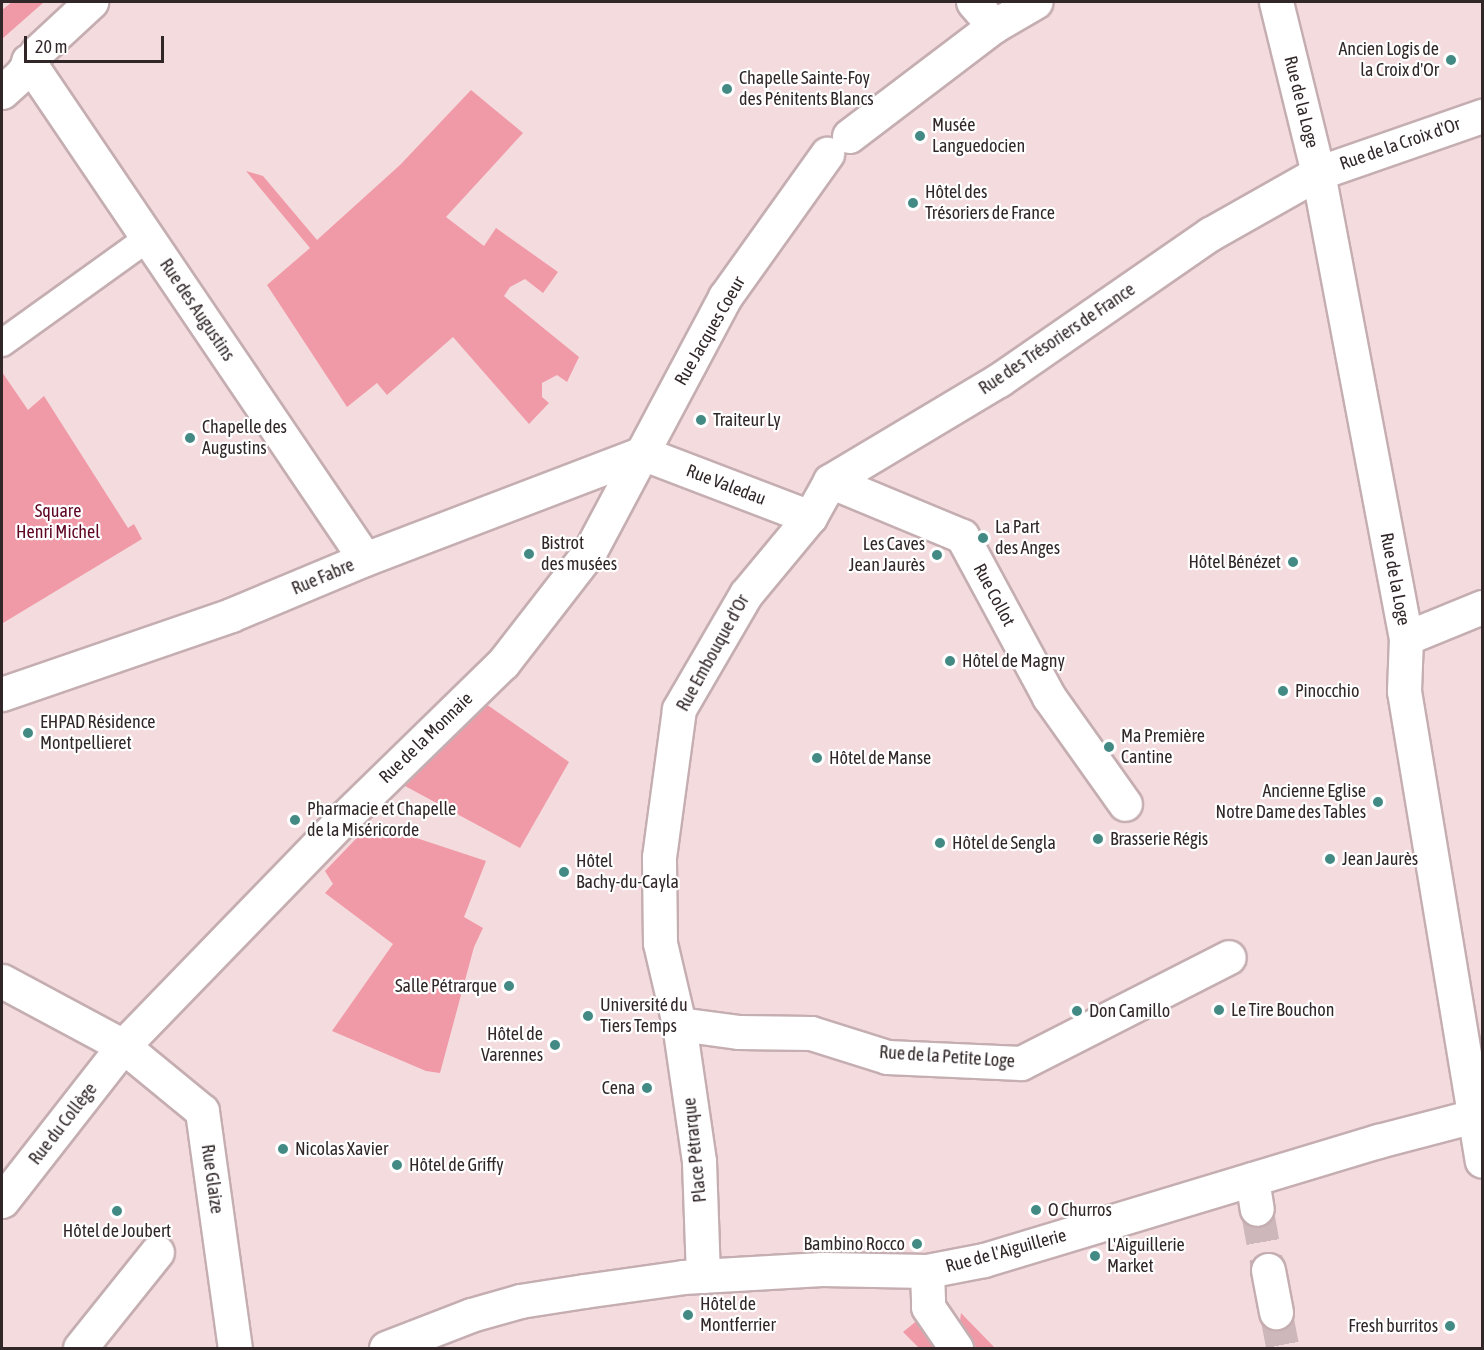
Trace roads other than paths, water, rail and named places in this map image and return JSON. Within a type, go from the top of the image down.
[{"type":"street","points":[[2,92],[21,75],[15,62],[91,2]]},
{"type":"street","points":[[973,2],[994,26]]},
{"type":"street","name":"Rue Jacques Coeur","points":[[642,453],[725,297],[838,145],[994,26],[1035,2]]},
{"type":"street","name":"Rue de la Loge","points":[[1276,2],[1318,173],[1406,638],[1404,691],[1479,1115],[1482,1161]]},
{"type":"street","name":"Rue des Augustins","points":[[15,62],[148,238],[365,559]]},
{"type":"street","name":"Rue de la Croix d'Or","points":[[1318,173],[1482,116]]},
{"type":"street","name":"Rue des Trésoriers de France","points":[[830,481],[999,380],[1209,234],[1318,173]]},
{"type":"street","name":"Rue Valedau","points":[[642,453],[810,517]]},
{"type":"street","name":"Rue Fabre","points":[[2,694],[231,615],[365,559],[642,453]]},
{"type":"street","name":"Rue de la Monnaie","points":[[123,1046],[343,819],[503,663],[590,551],[642,453]]},
{"type":"street","points":[[810,517],[830,481]]},
{"type":"street","name":"Rue Collot","points":[[830,481],[962,536],[1049,697],[1125,804]]},
{"type":"street","name":"Rue Embouque d'Or","points":[[679,1024],[660,943],[659,857],[679,709],[746,594],[810,517]]},
{"type":"street","points":[[1406,638],[1482,607]]},
{"type":"street","name":"Rue de la Petite Loge","points":[[679,1024],[740,1032],[811,1033],[887,1057],[1021,1063],[1229,957]]},
{"type":"street","name":"Rue Glaize","points":[[2,981],[123,1046],[202,1111],[235,1348]]},
{"type":"street","name":"Place Pétrarque","points":[[679,1024],[699,1161],[704,1276]]},
{"type":"street","name":"Rue du Collège","points":[[2,1201],[123,1046]]},
{"type":"street","name":"Rue de l'Aiguillerie","points":[[386,1348],[471,1315],[520,1301],[704,1276],[822,1269],[927,1271],[984,1260],[1255,1194],[1479,1115]]},
{"type":"street","points":[[80,1348],[157,1252]]},
{"type":"street","points":[[1268,1270],[1276,1312]]},
{"type":"street","points":[[927,1271],[928,1307],[956,1348]]},
{"type":"lane","points":[[2,343],[148,238]]},
{"type":"tunnel","points":[[1257,1209],[1268,1270]]},
{"type":"tunnel","points":[[1276,1312],[1283,1348]]},
{"type":"place","name":"Ancien Logis de la Croix d'Or","points":[[1451,60]]},
{"type":"place","name":"Chapelle Sainte-Foy des Pénitents Blancs","points":[[727,89]]},
{"type":"place","name":"Musée Languedocien","points":[[920,136]]},
{"type":"place","name":"Hôtel des Trésoriers de France","points":[[913,203]]},
{"type":"place","name":"Traiteur Ly","points":[[701,420]]},
{"type":"place","name":"Chapelle des Augustins","points":[[190,438]]},
{"type":"place","name":"La Part des Anges","points":[[983,538]]},
{"type":"place","name":"Bistrot des musées","points":[[529,554]]},
{"type":"place","name":"Les Caves Jean Jaurès","points":[[937,555]]},
{"type":"place","name":"Hôtel Bénézet","points":[[1293,562]]},
{"type":"place","name":"Hôtel de Magny","points":[[950,661]]},
{"type":"place","name":"Pinocchio","points":[[1283,691]]},
{"type":"place","name":"EHPAD Résidence Montpellieret","points":[[28,733]]},
{"type":"place","name":"Ma Première Cantine","points":[[1109,747]]},
{"type":"place","name":"Hôtel de Manse","points":[[817,758]]},
{"type":"place","name":"Ancienne Eglise Notre Dame des Tables","points":[[1378,802]]},
{"type":"place","name":"Pharmacie et Chapelle de la Miséricorde","points":[[295,820]]},
{"type":"place","name":"Brasserie Régis","points":[[1098,839]]},
{"type":"place","name":"Hôtel de Sengla","points":[[940,843]]},
{"type":"place","name":"Jean Jaurès","points":[[1330,859]]},
{"type":"place","name":"Hôtel Bachy-du-Cayla","points":[[564,872]]},
{"type":"place","name":"Salle Pétrarque","points":[[509,986]]},
{"type":"place","name":"Le Tire Bouchon","points":[[1219,1010]]},
{"type":"place","name":"Don Camillo","points":[[1077,1011]]},
{"type":"place","name":"Université du Tiers Temps","points":[[588,1016]]},
{"type":"place","name":"Hôtel de Varennes","points":[[555,1045]]},
{"type":"place","name":"Cena","points":[[647,1088]]},
{"type":"place","name":"Nicolas Xavier","points":[[283,1149]]},
{"type":"place","name":"Hôtel de Griffy","points":[[397,1165]]},
{"type":"place","name":"O Churros","points":[[1036,1210]]},
{"type":"place","name":"Hôtel de Joubert","points":[[117,1211]]},
{"type":"place","name":"Bambino Rocco","points":[[917,1244]]},
{"type":"place","name":"L'Aiguillerie Market","points":[[1095,1256]]},
{"type":"place","name":"Hôtel de Montferrier","points":[[688,1315]]},
{"type":"place","name":"Fresh burritos","points":[[1450,1326]]},
{"type":"park label","name":"Square Henri Michel","points":[[58,522]]}]
